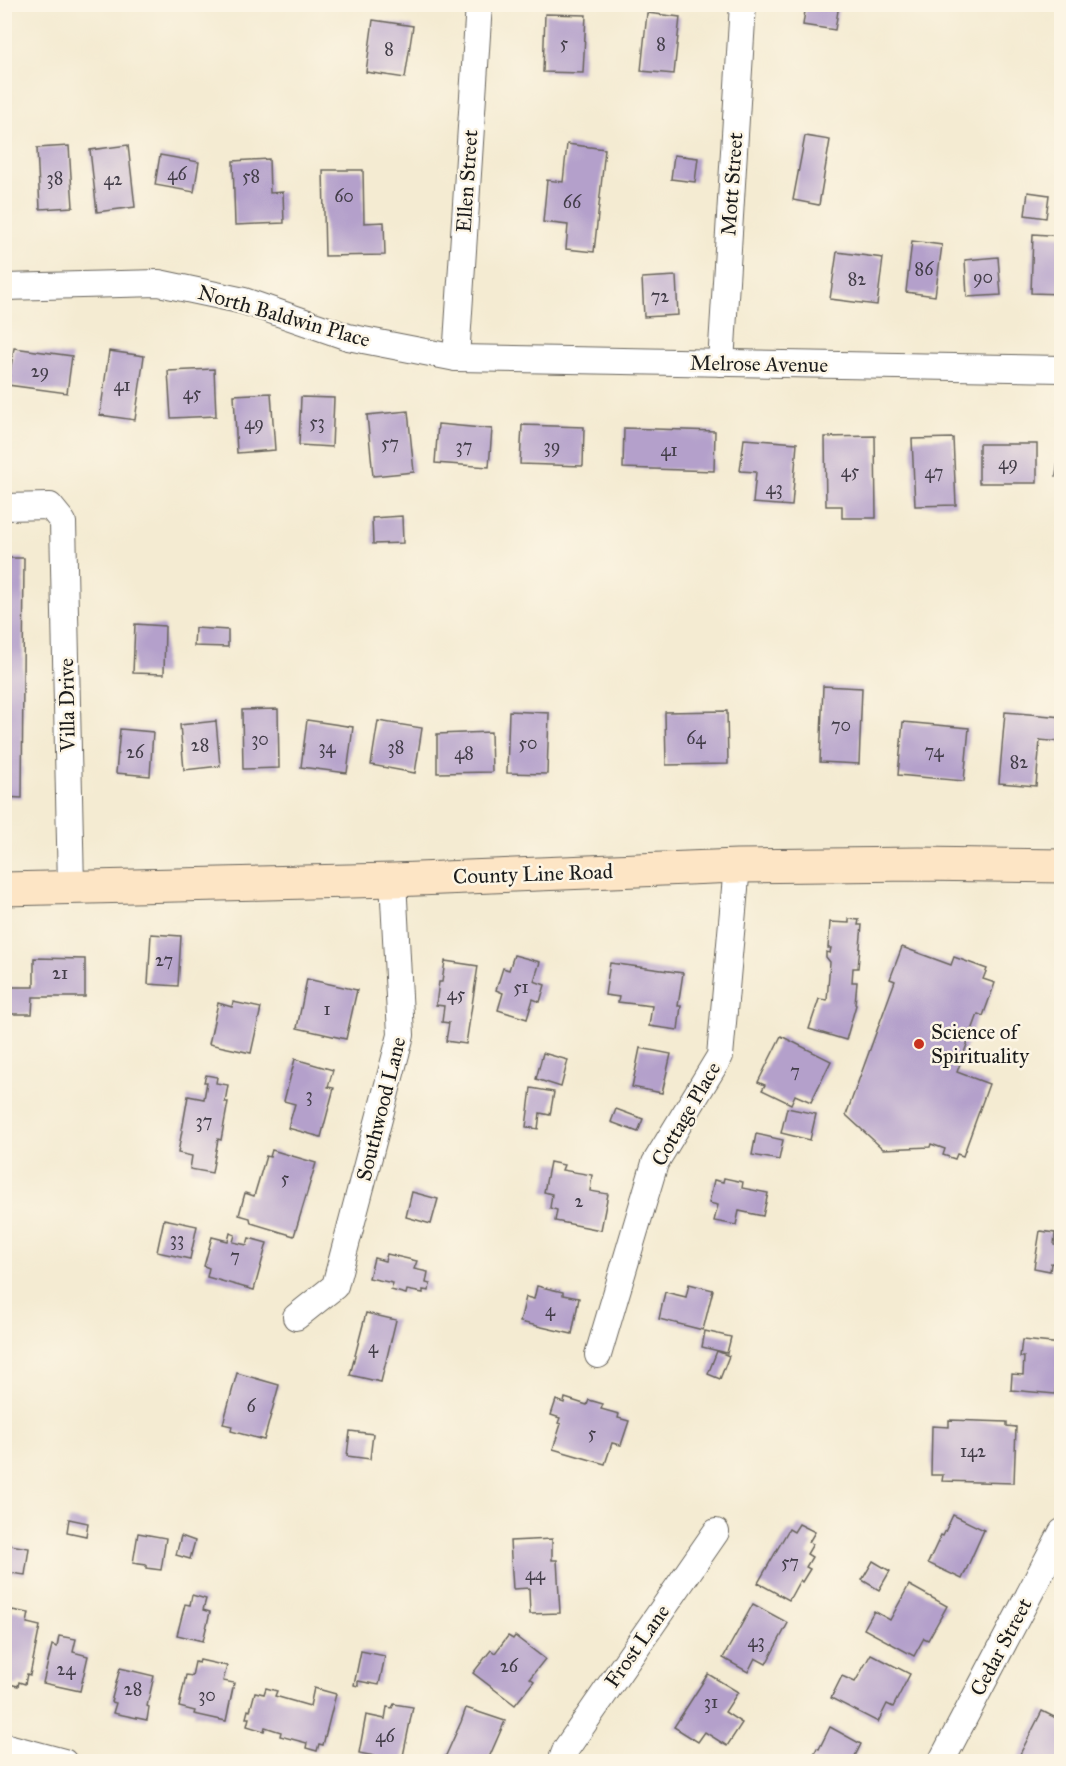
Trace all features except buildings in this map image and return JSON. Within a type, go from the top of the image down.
[{"type":"main road","name":"County Line Road","points":[[4,889],[393,880],[737,866],[908,864],[1062,866]]},
{"type":"street","name":"Ellen Street","points":[[456,358],[479,4]]},
{"type":"street","name":"Mott Street","points":[[721,363],[743,4]]},
{"type":"street","name":"North Baldwin Place","points":[[4,286],[159,283],[244,301],[348,337],[456,358]]},
{"type":"street","name":"Melrose Avenue","points":[[456,358],[1062,369]]},
{"type":"street","name":"Villa Drive","points":[[4,507],[56,514],[71,887]]},
{"type":"street","name":"Cottage Place","points":[[598,1355],[656,1163],[720,1056],[737,866]]},
{"type":"street","name":"Southwood Lane","points":[[296,1317],[335,1286],[402,1035],[393,880]]},
{"type":"street","name":"Frost Lane","points":[[561,1761],[566,1749],[716,1532]]},
{"type":"street","name":"Cedar Street","points":[[941,1761],[1062,1532]]},
{"type":"street","points":[[4,1746],[64,1761]]},
{"type":"place","name":"Science of Spirituality","points":[[919,1044]]}]
